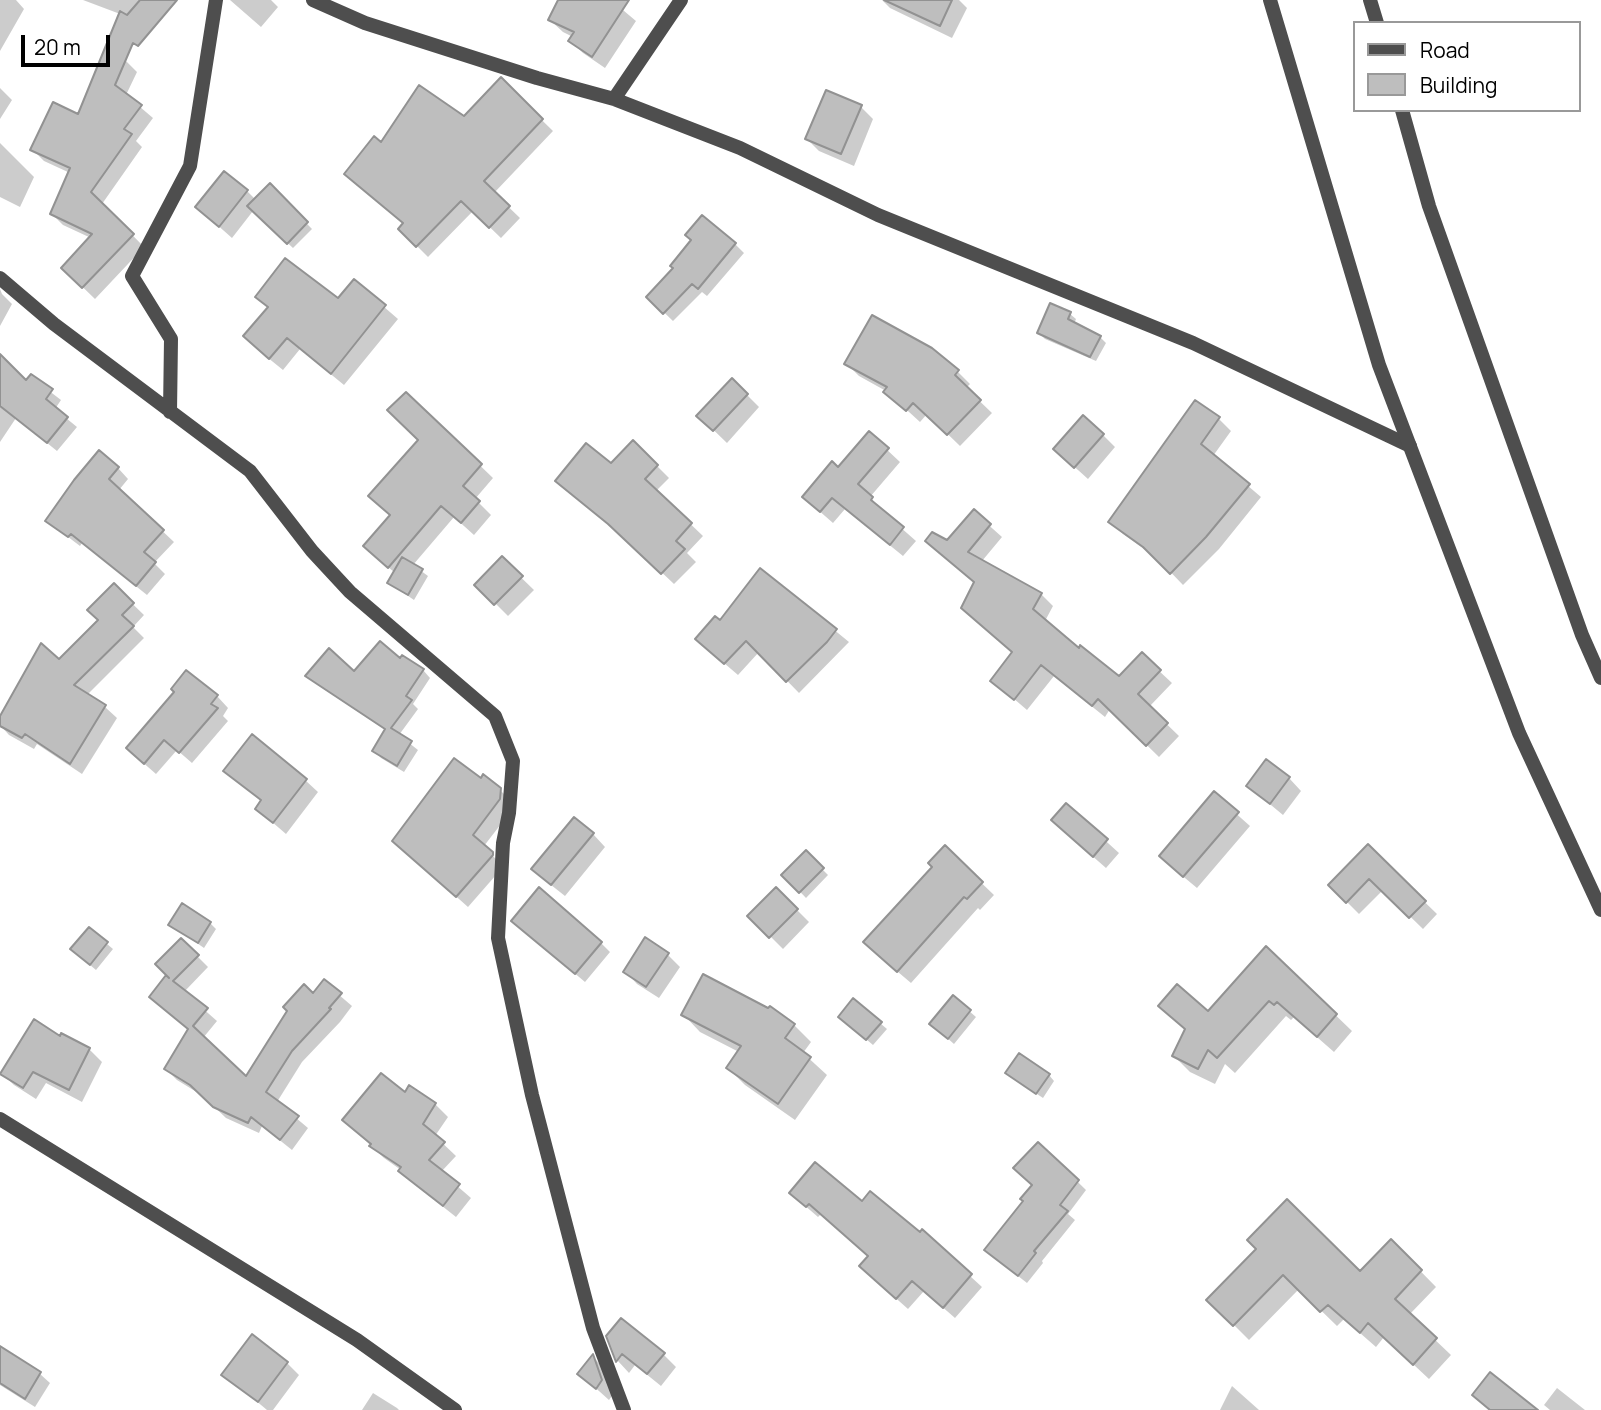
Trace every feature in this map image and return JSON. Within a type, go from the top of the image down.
[{"type":"street","points":[[170,412],[172,339],[132,276],[190,166],[216,0]]},
{"type":"street","points":[[313,0],[365,23],[537,78],[614,99],[740,148],[878,215],[1193,343],[1410,446]]},
{"type":"street","points":[[614,99],[681,0]]},
{"type":"street","points":[[1270,0],[1380,365],[1519,733],[1601,910]]},
{"type":"street","points":[[1370,0],[1376,21]]},
{"type":"street","points":[[1403,112],[1429,206],[1582,635],[1601,678]]},
{"type":"street","points":[[0,278],[54,324],[250,471],[312,551],[350,592],[495,716],[513,761],[509,813],[503,843],[498,938],[532,1095],[590,1315],[624,1410]]},
{"type":"street","points":[[0,1119],[357,1339],[456,1410]]},
{"type":"building","points":[[140,0],[177,0],[138,46],[133,43],[115,85],[142,105],[124,129],[132,134],[91,192],[134,234],[82,288],[61,268],[92,234],[50,214],[70,168],[30,150],[53,102],[78,114],[120,11],[127,15]]},
{"type":"building","points":[[558,0],[629,0],[592,57],[568,41],[574,32],[548,20]]},
{"type":"building","points":[[884,0],[952,0],[940,26]]},
{"type":"building","points":[[501,77],[543,119],[484,181],[510,206],[489,228],[461,201],[416,247],[398,229],[403,223],[344,174],[374,136],[381,142],[419,85],[464,116]]},
{"type":"building","points":[[826,90],[862,105],[841,154],[805,139]]},
{"type":"building","points":[[224,171],[248,190],[219,227],[195,207]]},
{"type":"building","points":[[270,183],[308,222],[287,244],[247,206]]},
{"type":"building","points":[[702,215],[736,243],[698,289],[692,284],[663,314],[646,297],[673,268],[670,266],[691,240],[685,235]]},
{"type":"building","points":[[285,258],[338,298],[354,279],[386,305],[331,374],[287,338],[269,359],[243,336],[268,307],[255,297]]},
{"type":"building","points":[[1050,303],[1071,312],[1068,319],[1101,336],[1090,357],[1037,333]]},
{"type":"building","points":[[872,315],[932,348],[959,370],[955,375],[981,400],[947,435],[913,403],[906,411],[883,392],[887,387],[844,364]]},
{"type":"building","points":[[0,354],[26,380],[31,374],[53,389],[46,399],[68,417],[47,443],[0,406]]},
{"type":"building","points":[[732,378],[748,394],[713,431],[696,416]]},
{"type":"building","points":[[406,392],[482,464],[463,486],[480,501],[461,523],[441,506],[388,568],[363,546],[390,515],[368,496],[418,440],[387,410]]},
{"type":"building","points":[[1195,400],[1220,417],[1201,444],[1250,484],[1206,537],[1170,574],[1143,547],[1108,522]]},
{"type":"building","points":[[1083,415],[1104,434],[1074,468],[1053,449]]},
{"type":"building","points":[[869,431],[889,448],[858,484],[873,497],[871,500],[904,527],[890,545],[832,498],[820,512],[802,497],[832,461],[838,467]]},
{"type":"building","points":[[633,440],[658,465],[645,479],[692,523],[676,541],[685,549],[661,574],[608,524],[555,481],[586,443],[611,463]]},
{"type":"building","points":[[99,450],[119,467],[109,479],[164,530],[144,552],[156,562],[136,586],[71,534],[68,537],[45,521]]},
{"type":"building","points":[[974,509],[991,524],[968,552],[1042,593],[1033,609],[1079,648],[1080,645],[1119,676],[1142,652],[1161,670],[1138,694],[1168,723],[1146,746],[1098,699],[1092,706],[1041,665],[1014,700],[990,681],[1012,652],[961,608],[974,582],[925,541],[932,532],[947,540]]},
{"type":"building","points":[[502,556],[523,576],[494,605],[474,585]]},
{"type":"building","points":[[402,557],[423,569],[408,595],[387,583]]},
{"type":"building","points":[[760,568],[837,629],[786,682],[746,641],[724,664],[695,639],[715,616],[720,620]]},
{"type":"building","points":[[114,583],[134,603],[122,615],[134,626],[74,685],[106,705],[70,764],[25,734],[22,738],[0,726],[0,716],[41,643],[59,659],[98,620],[87,610]]},
{"type":"building","points":[[380,641],[400,658],[402,655],[424,669],[406,696],[412,700],[391,728],[412,741],[397,766],[372,751],[385,729],[305,676],[329,648],[354,671]]},
{"type":"building","points":[[186,670],[218,695],[211,704],[218,708],[179,753],[164,740],[144,764],[126,748],[174,692],[171,689]]},
{"type":"building","points":[[252,734],[307,779],[273,823],[255,809],[261,800],[223,771]]},
{"type":"building","points":[[454,758],[481,778],[483,774],[501,788],[500,799],[473,835],[493,852],[493,855],[456,897],[392,841]]},
{"type":"building","points":[[1266,759],[1290,777],[1270,804],[1246,786]]},
{"type":"building","points":[[1214,791],[1239,812],[1183,877],[1159,856]]},
{"type":"building","points":[[1066,803],[1108,839],[1093,857],[1051,820]]},
{"type":"building","points":[[574,817],[594,833],[551,885],[531,869]]},
{"type":"building","points":[[1368,844],[1426,901],[1409,918],[1369,879],[1346,903],[1328,885]]},
{"type":"building","points":[[945,845],[983,882],[967,899],[964,897],[897,972],[863,942],[932,867],[928,863]]},
{"type":"building","points":[[806,850],[824,868],[799,893],[781,875]]},
{"type":"building","points":[[539,887],[602,942],[575,974],[511,921]]},
{"type":"building","points":[[776,887],[798,909],[769,938],[747,916]]},
{"type":"building","points":[[182,903],[211,922],[198,943],[168,925]]},
{"type":"building","points":[[89,927],[108,942],[90,965],[70,949]]},
{"type":"building","points":[[645,937],[669,953],[646,987],[623,972]]},
{"type":"building","points":[[181,938],[199,955],[173,981],[208,1008],[193,1026],[246,1076],[287,1011],[283,1007],[304,984],[313,993],[324,979],[342,993],[329,1008],[331,1009],[292,1051],[266,1092],[299,1116],[280,1140],[251,1117],[248,1123],[213,1107],[190,1085],[164,1069],[188,1029],[149,997],[166,975],[155,964]]},
{"type":"building","points":[[1266,946],[1337,1014],[1317,1037],[1277,1002],[1274,1005],[1269,1001],[1217,1058],[1208,1050],[1198,1069],[1172,1056],[1185,1029],[1158,1006],[1177,984],[1208,1011]]},
{"type":"building","points":[[703,974],[768,1008],[770,1006],[795,1024],[785,1038],[811,1057],[778,1104],[726,1068],[741,1046],[681,1015]]},
{"type":"building","points":[[953,995],[971,1010],[948,1039],[929,1024]]},
{"type":"building","points":[[853,998],[882,1022],[866,1040],[838,1017]]},
{"type":"building","points":[[34,1019],[60,1036],[61,1033],[90,1048],[69,1090],[33,1072],[23,1088],[0,1074]]},
{"type":"building","points":[[1019,1053],[1050,1074],[1036,1094],[1005,1073]]},
{"type":"building","points":[[381,1073],[405,1092],[409,1085],[436,1103],[423,1124],[445,1142],[429,1160],[460,1184],[443,1206],[398,1171],[401,1167],[369,1146],[371,1144],[342,1120]]},
{"type":"building","points":[[1038,1142],[1079,1180],[1060,1205],[1068,1211],[1034,1251],[1036,1253],[1018,1276],[984,1250],[1023,1201],[1020,1199],[1032,1185],[1013,1168]]},
{"type":"building","points":[[815,1162],[862,1201],[870,1191],[920,1232],[922,1229],[972,1274],[943,1308],[912,1281],[896,1299],[859,1266],[868,1256],[809,1204],[806,1207],[789,1193]]},
{"type":"building","points":[[1287,1199],[1360,1271],[1391,1239],[1422,1270],[1395,1299],[1437,1338],[1413,1365],[1368,1323],[1360,1333],[1328,1305],[1320,1312],[1283,1275],[1233,1326],[1206,1300],[1256,1249],[1247,1240]]},
{"type":"building","points":[[621,1318],[665,1353],[647,1374],[622,1354],[616,1362],[606,1336]]},
{"type":"building","points":[[252,1334],[288,1362],[258,1402],[221,1375]]},
{"type":"building","points":[[0,1346],[41,1372],[25,1399],[0,1383]]},
{"type":"building","points":[[593,1354],[602,1380],[596,1389],[577,1374]]},
{"type":"building","points":[[1490,1372],[1538,1410],[1490,1410],[1472,1395]]}]
